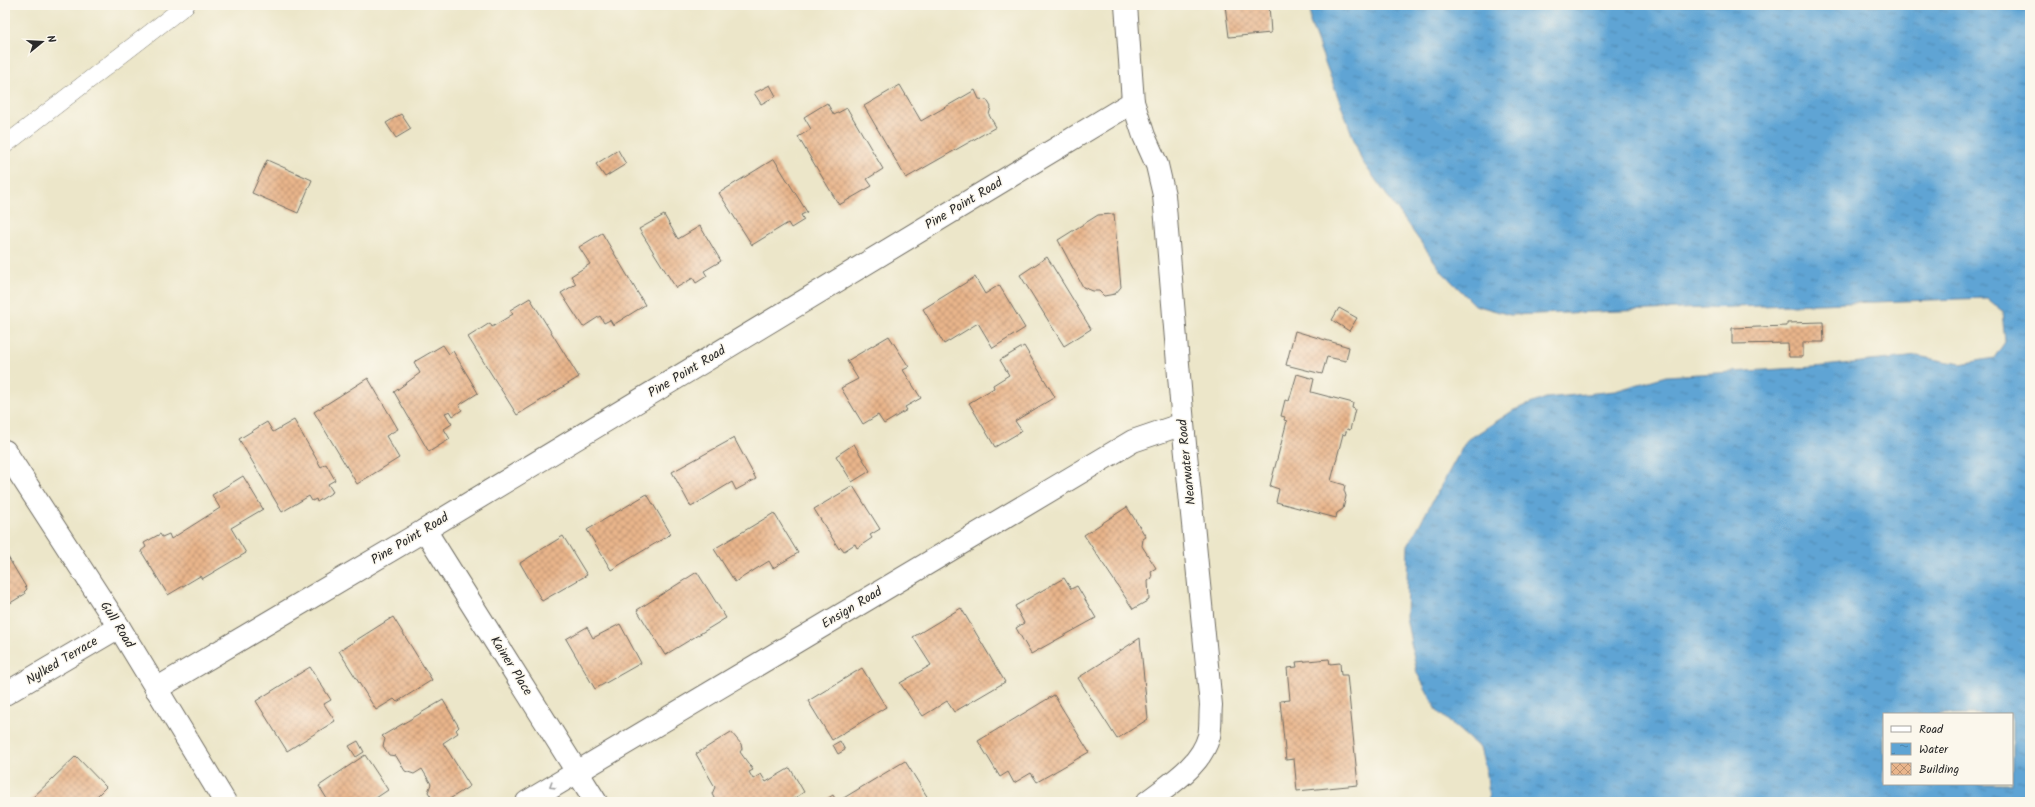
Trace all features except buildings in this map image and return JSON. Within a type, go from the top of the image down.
[{"type":"street","points":[[1126,5],[1133,102]]},
{"type":"street","name":"Nearwater Road","points":[[1133,102],[1144,136],[1157,165],[1164,195],[1183,424],[1211,705],[1209,736],[1203,750],[1188,770],[1147,802]]},
{"type":"street","name":"Pine Point Road","points":[[156,689],[425,530],[1133,102]]},
{"type":"street","name":"Ensign Road","points":[[527,802],[1133,441],[1183,424]]},
{"type":"street","name":"Gull Road","points":[[5,451],[119,627],[225,802]]},
{"type":"street","name":"Kainer Place","points":[[425,530],[578,771],[596,802]]},
{"type":"street","name":"Nylked Terrace","points":[[5,694],[119,627]]},
{"type":"lane","points":[[5,145],[186,5]]},
{"type":"water","points":[[1311,5],[2030,5],[2030,802],[1489,802],[1487,774],[1480,748],[1438,712],[1417,673],[1406,617],[1408,545],[1466,441],[1514,410],[1546,398],[1615,391],[1666,376],[1814,367],[1917,356],[1960,364],[1994,358],[2005,342],[2002,311],[1987,298],[1510,315],[1475,305],[1443,273],[1362,161],[1310,22]]}]
